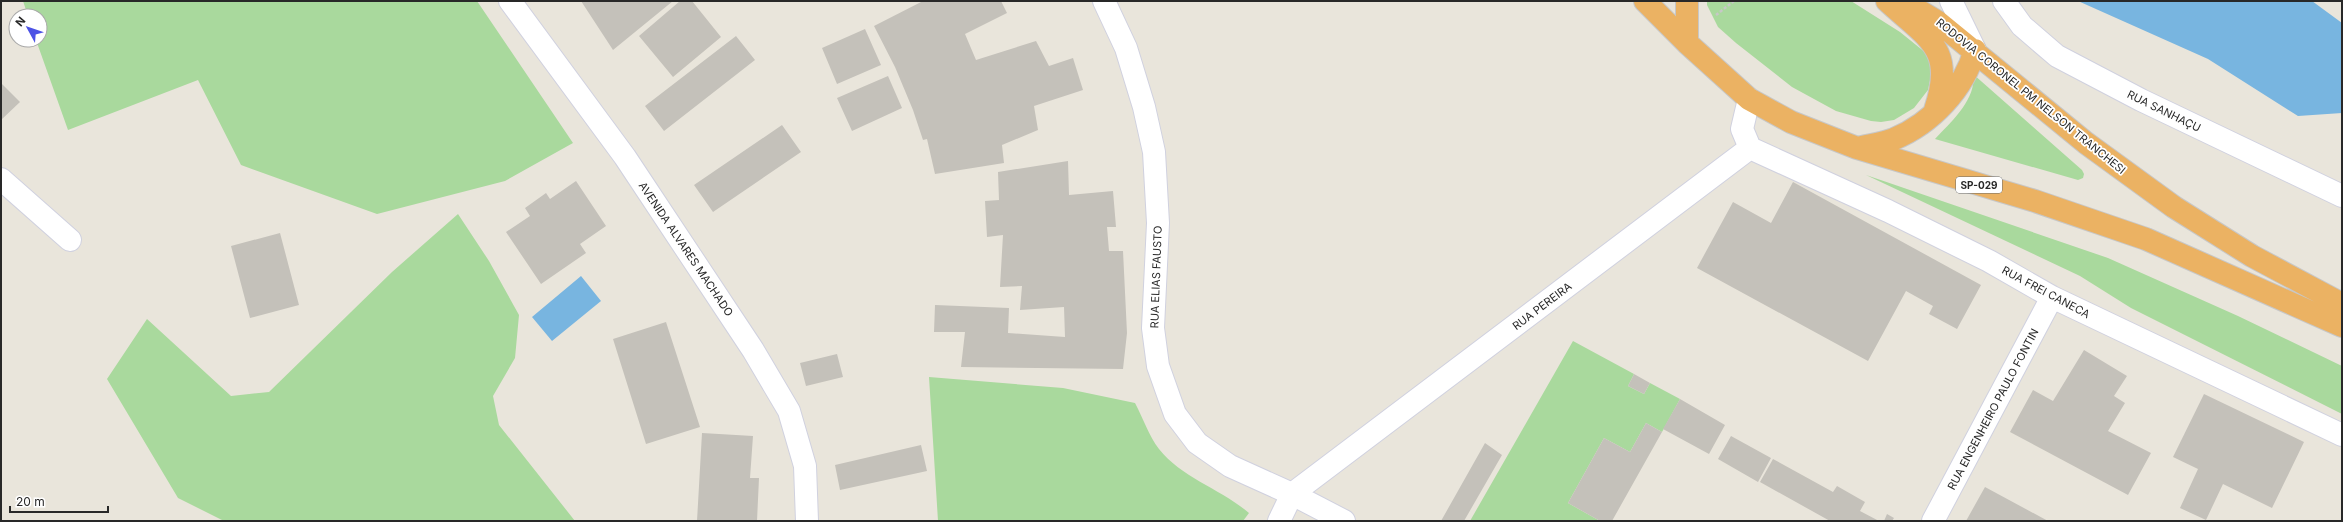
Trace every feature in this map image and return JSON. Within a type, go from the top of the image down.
[{"type":"highway","name":"SP-029","points":[[1645,1],[1687,43],[1749,99],[1791,122],[1857,148],[2035,201],[2146,239],[2342,326]]},
{"type":"highway","points":[[1687,1],[1687,43]]},
{"type":"highway","points":[[1887,1],[1936,46],[1941,60],[1944,78],[1935,111]]},
{"type":"highway","name":"RODOVIA CORONEL PM NELSON TRANCHESI","points":[[1903,1],[1938,22],[1975,50],[2086,143],[2174,207],[2252,256],[2342,304]]},
{"type":"highway","points":[[1857,148],[1894,139],[1923,122],[1948,100],[1970,68],[1975,50]]},
{"type":"street","name":"AVENIDA ALVARES MACHADO","points":[[510,1],[625,157],[753,350],[789,411],[805,466],[807,521]]},
{"type":"street","name":"RUA ELIAS FAUSTO","points":[[1104,1],[1126,48],[1144,107],[1154,152],[1158,223],[1153,328],[1158,366],[1175,414],[1197,443],[1230,466],[1292,494],[1344,521]]},
{"type":"street","points":[[1952,1],[1975,50]]},
{"type":"street","name":"RUA SANHAÇU","points":[[2004,1],[2022,26],[2057,56],[2141,100],[2342,196]]},
{"type":"street","points":[[1749,99],[1742,129],[1750,148]]},
{"type":"street","name":"RUA PEREIRA","points":[[1292,494],[1750,148]]},
{"type":"street","name":"RUA FREI CANECA","points":[[1750,148],[1888,211],[1989,261],[2052,297],[2342,435]]},
{"type":"street","points":[[1,179],[70,240]]},
{"type":"street","name":"RUA ENGENHEIRO PAULO FONTIN","points":[[1933,521],[2052,297]]},
{"type":"street","points":[[1279,521],[1292,494]]},
{"type":"green space","points":[[23,1],[477,1],[573,143],[505,181],[377,214],[241,165],[198,80],[68,130],[39,48],[48,48],[48,8],[25,8]]},
{"type":"green space","points":[[1707,1],[1851,1],[1900,32],[1926,53],[1932,70],[1928,90],[1914,108],[1894,120],[1881,122],[1871,121],[1836,111],[1792,87],[1736,43],[1718,27],[1707,5]]},
{"type":"green space","points":[[1973,74],[2082,170],[2084,174],[2083,178],[2078,180],[1935,139],[1962,110],[1971,92]]},
{"type":"green space","points":[[1866,175],[2108,258],[2238,316],[2342,366],[2342,414],[2131,308],[2080,276]]},
{"type":"green space","points":[[458,214],[489,261],[519,315],[515,358],[493,396],[499,425],[575,521],[224,521],[178,498],[107,379],[147,319],[231,396],[269,392],[392,272]]},
{"type":"green space","points":[[1573,341],[1634,374],[1628,386],[1644,394],[1650,383],[1680,399],[1662,432],[1646,423],[1630,452],[1604,438],[1568,503],[1600,521],[1470,521]]},
{"type":"green space","points":[[929,377],[1063,388],[1135,403],[1152,438],[1168,459],[1190,476],[1226,497],[1249,513],[1243,521],[938,521]]},
{"type":"water","points":[[2078,1],[2312,1],[2342,23],[2342,113],[2298,116],[2208,59]]},
{"type":"water","points":[[581,276],[601,301],[552,341],[532,317]]},
{"type":"building","points":[[581,1],[673,1],[613,50]]},
{"type":"building","points":[[680,1],[692,1],[721,37],[673,77],[639,36]]},
{"type":"building","points":[[923,1],[1001,1],[1007,13],[965,34],[976,60],[1036,41],[1049,66],[1073,58],[1083,90],[1034,106],[1038,130],[1002,145],[1004,163],[935,174],[927,139],[923,140],[913,110],[895,67],[874,26]]},
{"type":"building","points":[[865,29],[881,65],[837,84],[822,48]]},
{"type":"building","points":[[736,36],[755,60],[664,131],[645,106]]},
{"type":"building","points":[[888,76],[902,108],[852,131],[837,98]]},
{"type":"building","points":[[1,83],[20,102],[1,120]]},
{"type":"building","points":[[782,125],[801,152],[713,212],[694,185]]},
{"type":"building","points":[[1068,161],[1069,195],[1113,191],[1116,227],[1107,227],[1109,251],[1123,251],[1127,333],[1123,369],[961,367],[965,332],[934,332],[935,305],[1009,308],[1008,333],[1065,337],[1064,307],[1020,310],[1022,286],[1000,287],[1003,235],[987,237],[985,201],[999,200],[998,172]]},
{"type":"building","points":[[576,181],[606,226],[580,244],[586,253],[541,284],[506,232],[530,216],[525,208],[546,193],[550,199]]},
{"type":"building","points":[[1793,182],[1981,285],[1957,329],[1929,314],[1933,306],[1906,291],[1868,361],[1697,268],[1733,202],[1771,223]]},
{"type":"building","points":[[280,233],[299,305],[250,318],[231,246]]},
{"type":"building","points":[[666,322],[700,427],[646,444],[613,339]]},
{"type":"building","points":[[2084,350],[2127,376],[2114,396],[2125,403],[2108,431],[2151,453],[2128,495],[2010,432],[2033,390],[2053,401]]},
{"type":"building","points":[[837,354],[843,377],[806,386],[800,363]]},
{"type":"building","points":[[1634,374],[1650,383],[1644,394],[1628,386]]},
{"type":"building","points":[[2204,394],[2304,442],[2272,508],[2223,484],[2206,520],[2180,508],[2198,469],[2173,457]]},
{"type":"building","points":[[1680,399],[1725,425],[1709,454],[1663,429]]},
{"type":"building","points":[[1646,423],[1662,432],[1612,521],[1600,521],[1568,503],[1604,438],[1630,452]]},
{"type":"building","points":[[702,433],[753,436],[750,478],[759,478],[757,521],[697,521]]},
{"type":"building","points":[[1731,436],[1771,458],[1758,482],[1718,459]]},
{"type":"building","points":[[1485,443],[1502,455],[1464,521],[1441,521]]},
{"type":"building","points":[[921,445],[927,471],[840,490],[835,465]]},
{"type":"building","points":[[1773,459],[1833,492],[1837,486],[1865,502],[1860,511],[1879,521],[1830,521],[1760,482]]},
{"type":"building","points":[[1985,487],[2048,521],[1966,521]]},
{"type":"building","points":[[1887,514],[1894,518],[1892,521],[1884,521]]}]
